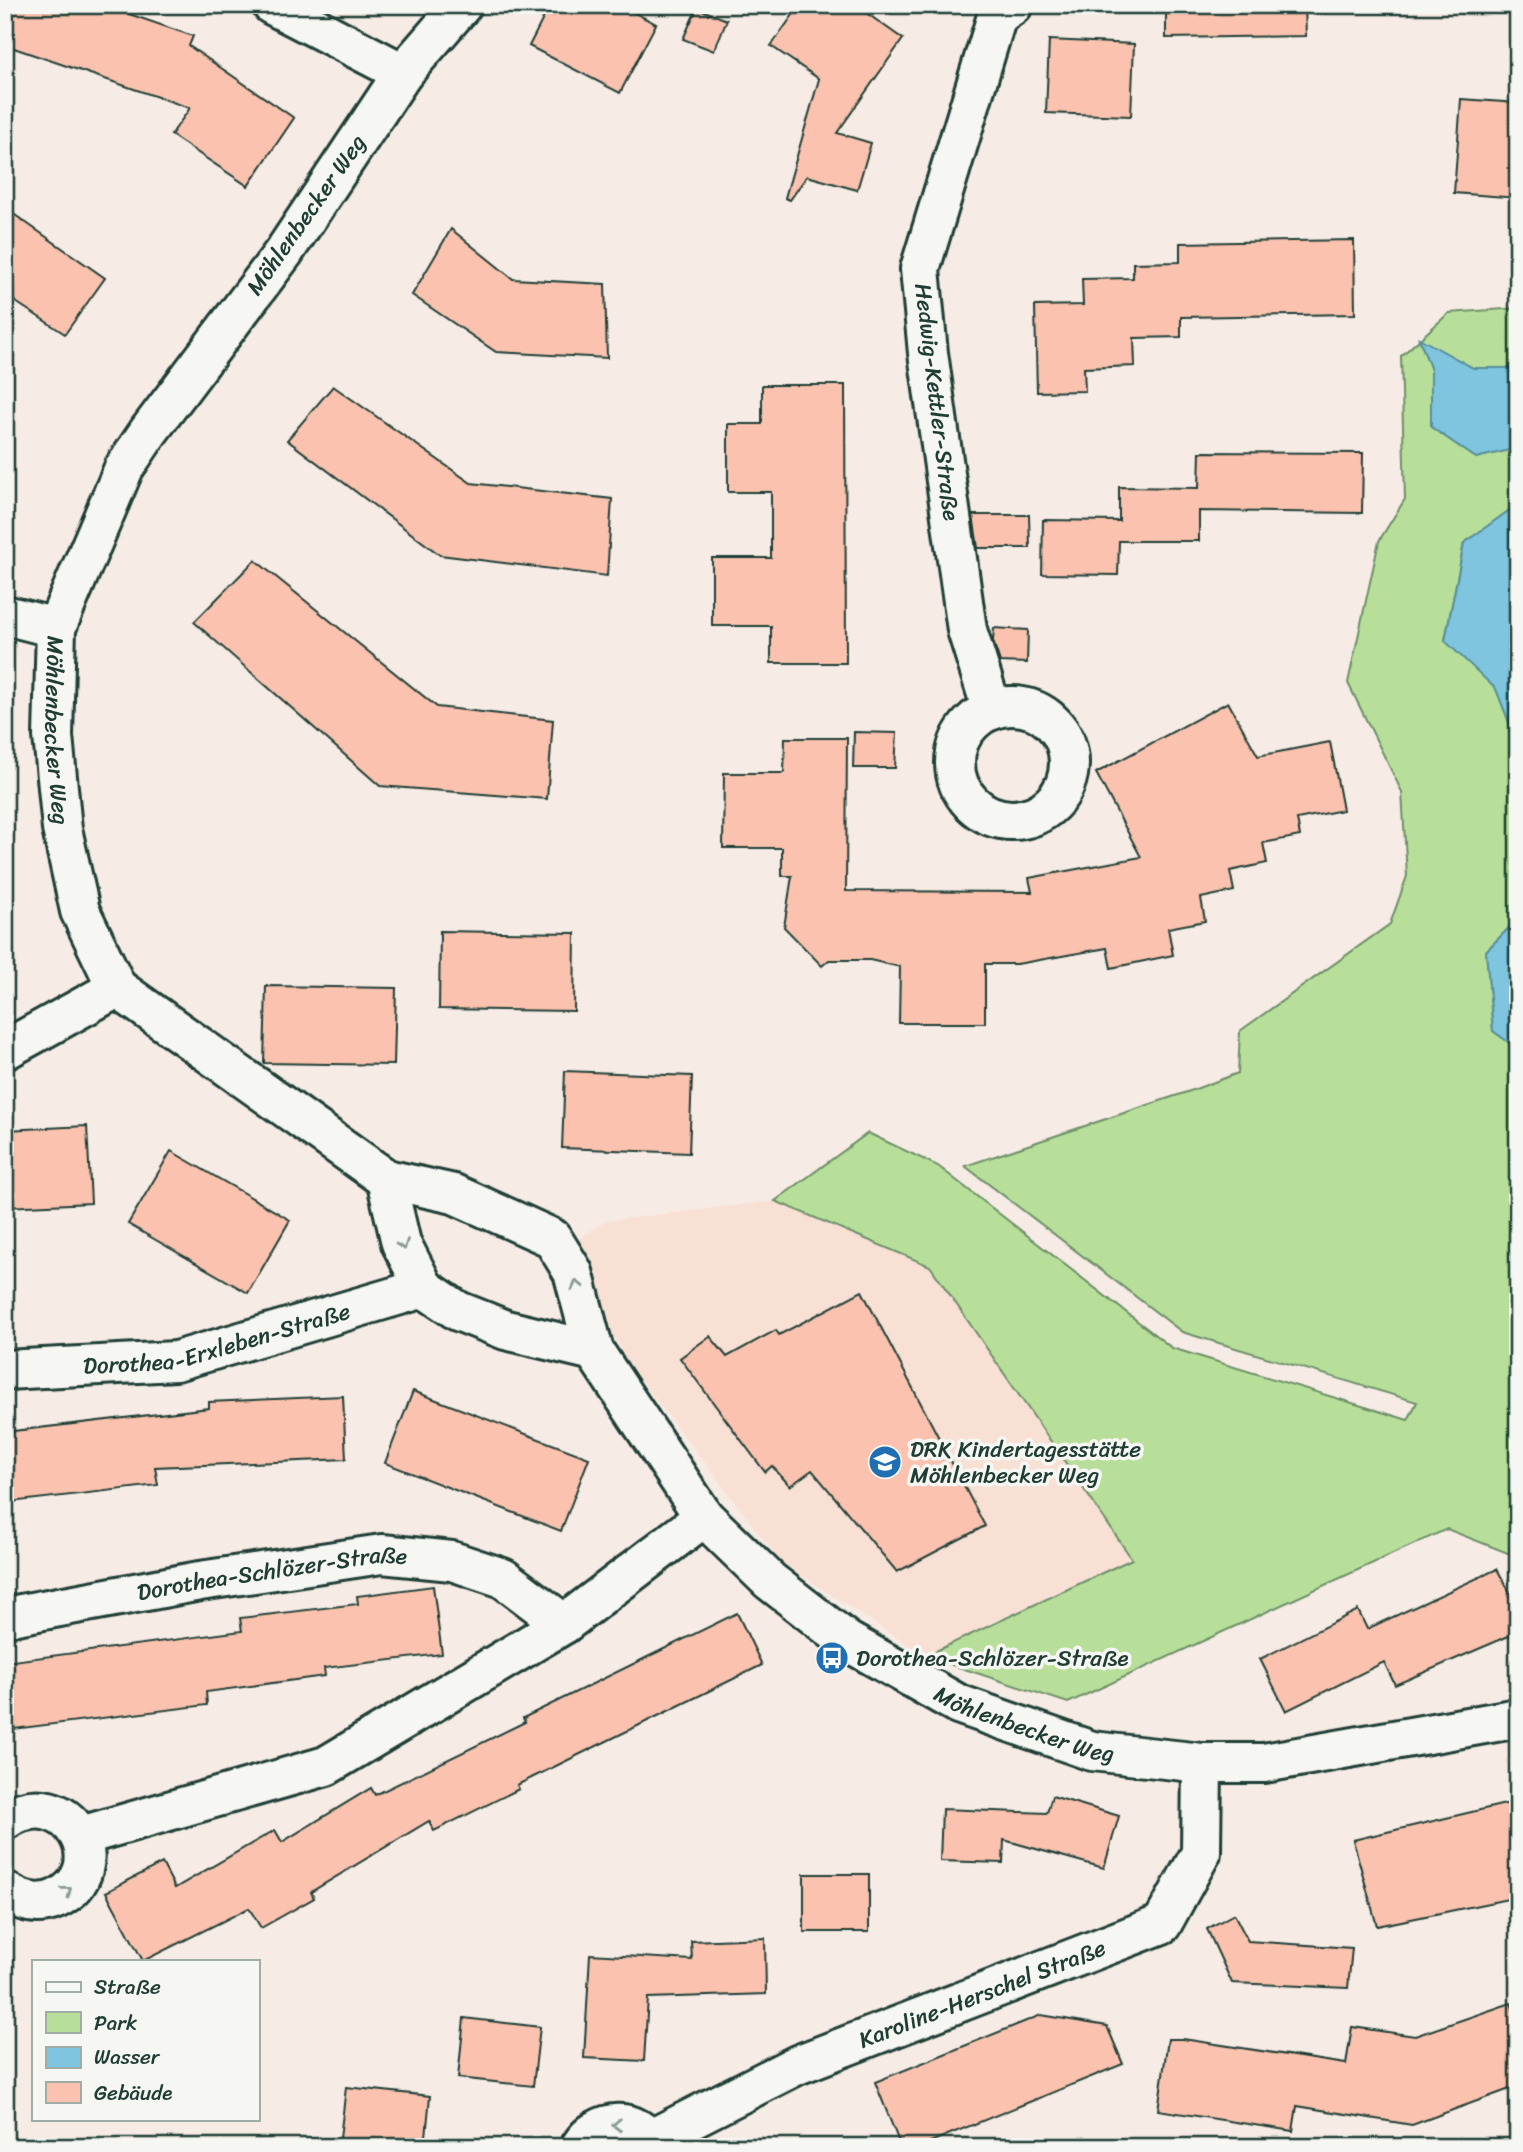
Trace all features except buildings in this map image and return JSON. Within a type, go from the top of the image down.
[{"type":"street","points":[[272,5],[403,73]]},
{"type":"street","name":"Möhlenbecker Weg","points":[[463,5],[403,73],[284,252],[124,468],[56,628],[53,736],[62,829],[80,911],[117,988],[386,1179],[454,1194],[552,1238],[573,1272],[594,1351],[704,1517],[770,1581],[847,1641],[958,1704],[1092,1751],[1202,1763],[1265,1763],[1518,1718]]},
{"type":"street","name":"Hedwig-Kettler-Straße","points":[[992,710],[967,630],[928,353],[920,269],[999,9]]},
{"type":"street","points":[[5,615],[56,628]]},
{"type":"street","points":[[5,1050],[117,988]]},
{"type":"street","points":[[386,1179],[401,1243],[424,1288],[458,1311],[506,1330],[594,1351]]},
{"type":"street","name":"Dorothea-Erxleben-Straße","points":[[5,1370],[176,1361],[424,1288]]},
{"type":"street","points":[[80,1836],[326,1766],[564,1624],[704,1517]]},
{"type":"street","name":"Dorothea-Schlözer-Straße","points":[[5,1617],[200,1581],[382,1554],[452,1561],[503,1578],[564,1624]]},
{"type":"street","name":"Karoline-Herschel Straße","points":[[580,2147],[588,2134],[600,2126],[614,2123],[628,2123],[640,2130],[652,2143],[797,2065],[1162,1924],[1201,1853],[1202,1763]]},
{"type":"street","points":[[5,1820],[31,1808],[60,1814],[72,1824],[80,1836],[85,1852],[83,1868],[76,1884],[64,1895],[49,1902],[33,1903],[17,1899],[5,1891]]},
{"type":"shaded area","name":"DRK Kindertagesstätte Möhlenbecker Weg","points":[[775,1201],[930,1266],[1133,1560],[925,1656],[782,1563],[629,1365],[567,1247],[605,1221]]},
{"type":"green space","points":[[1518,308],[1518,368],[1473,368],[1420,339],[1449,313]]},
{"type":"green space","points":[[1419,340],[1431,370],[1431,427],[1476,458],[1518,448],[1518,504],[1464,543],[1445,640],[1496,689],[1518,745],[1518,919],[1486,951],[1493,1031],[1518,1049],[1518,1557],[1447,1529],[1068,1703],[925,1656],[1132,1559],[930,1266],[775,1201],[868,1133],[938,1166],[1172,1348],[1408,1420],[1417,1402],[1182,1332],[965,1166],[1238,1073],[1240,1031],[1390,924],[1407,876],[1402,792],[1348,683],[1379,541],[1405,499],[1401,356]]},
{"type":"water","points":[[1419,338],[1473,368],[1518,368],[1518,448],[1476,458],[1431,427],[1431,370]]},
{"type":"water","points":[[1518,504],[1518,745],[1496,689],[1445,641],[1464,543]]},
{"type":"water","points":[[1518,919],[1518,1049],[1493,1031],[1486,951]]},
{"type":"place","name":"DRK Kindertagesstätte Möhlenbecker Weg","points":[[885,1462]]},
{"type":"place","name":"Dorothea-Schlözer-Straße","points":[[832,1658]]}]
